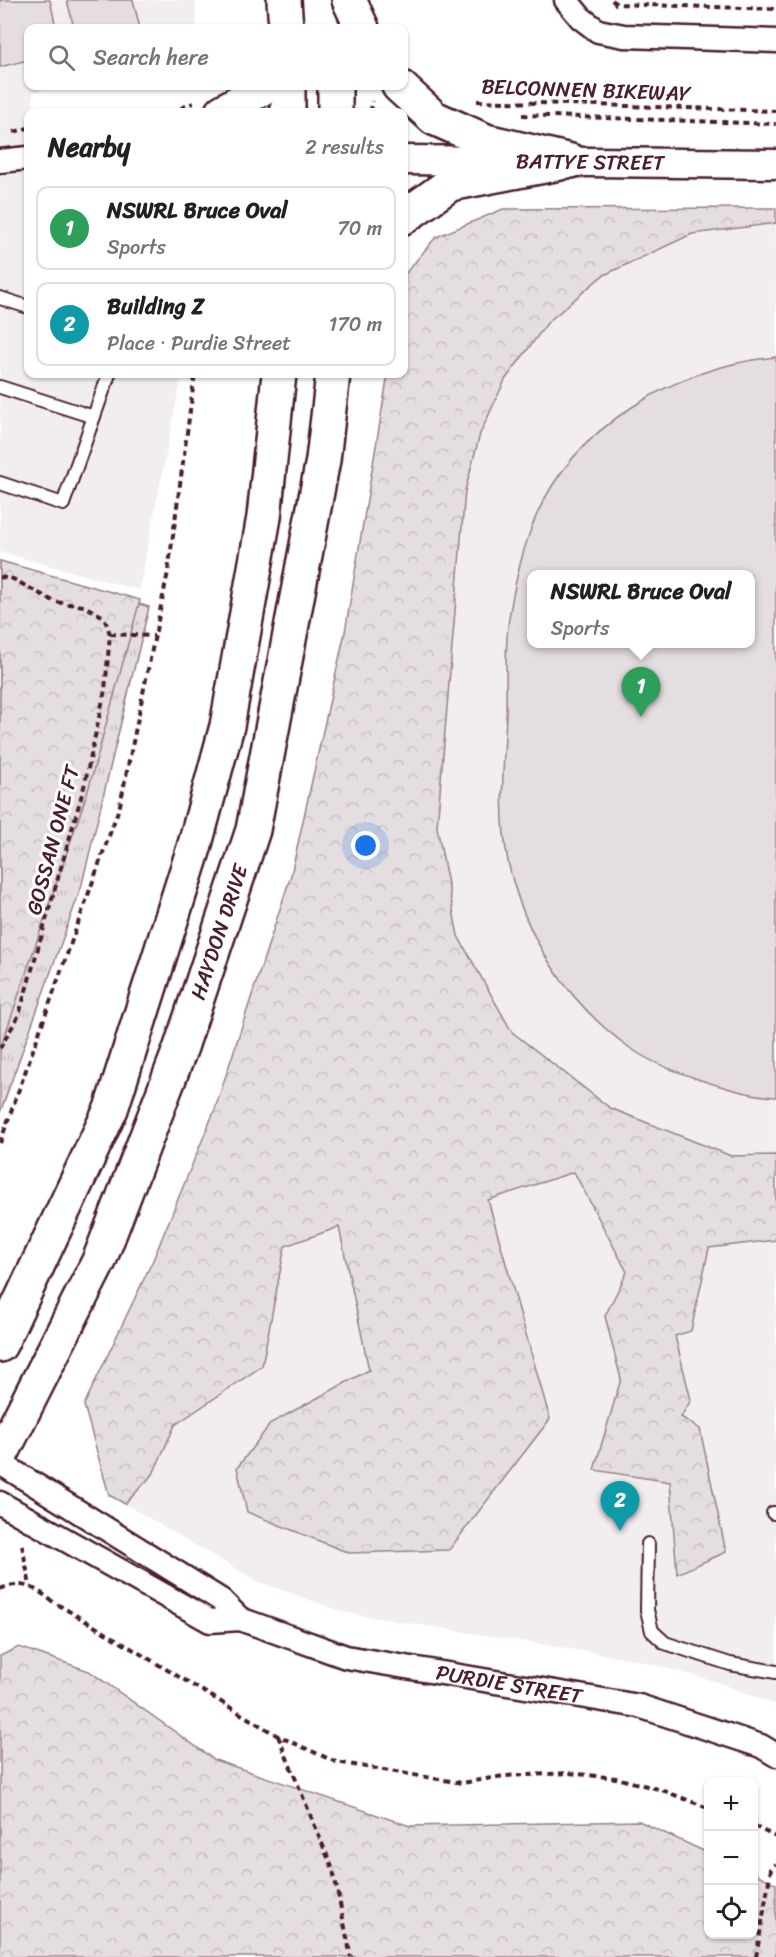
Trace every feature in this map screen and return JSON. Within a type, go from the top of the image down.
[{"type":"main road","points":[[284,0],[286,24]]},
{"type":"main road","points":[[334,0],[335,24]]},
{"type":"main road","points":[[349,0],[360,24]]},
{"type":"main road","points":[[229,108],[259,90]]},
{"type":"main road","points":[[288,90],[288,108]]},
{"type":"main road","points":[[335,90],[335,108]]},
{"type":"main road","points":[[386,91],[434,118],[486,141],[571,161]]},
{"type":"main road","points":[[408,214],[450,184],[571,161]]},
{"type":"main road","points":[[0,1346],[111,1109],[194,848],[231,703],[264,517],[279,378]]},
{"type":"main road","name":"HAYDON DRIVE","points":[[0,1457],[99,1261],[181,1047],[253,830],[323,460],[333,378]]},
{"type":"street","points":[[566,0],[581,18],[598,31],[607,33],[624,36],[776,41]]},
{"type":"street","points":[[0,161],[24,158]]},
{"type":"street","name":"BATTYE STREET","points":[[408,160],[776,165]]},
{"type":"street","name":"PURDIE STREET","points":[[0,1463],[221,1600],[240,1620]]},
{"type":"street","name":"PURDIE STREET","points":[[0,1503],[210,1621],[240,1620],[346,1657],[639,1706],[761,1746],[776,1755]]},
{"type":"lane","points":[[0,298],[24,306]]},
{"type":"lane","points":[[0,483],[63,504],[108,378]]},
{"type":"lane","points":[[0,387],[94,417]]},
{"type":"lane","points":[[648,1544],[647,1610],[652,1630],[665,1644],[730,1664],[776,1672]]},
{"type":"path","points":[[612,0],[616,4],[776,9]]},
{"type":"path","points":[[374,108],[386,91]]},
{"type":"path","name":"BELCONNEN BIKEWAY","points":[[471,101],[776,111]]},
{"type":"path","points":[[514,115],[776,124]]},
{"type":"path","points":[[0,1143],[120,805],[168,572],[194,378]]},
{"type":"path","points":[[0,577],[13,579],[55,602],[84,606],[104,616],[110,634],[155,636]]},
{"type":"path","name":"GOSSAN ONE FT","points":[[0,1048],[20,1015],[84,787],[105,690],[110,634]]},
{"type":"path","points":[[22,1541],[30,1586]]},
{"type":"path","points":[[0,1589],[22,1583],[30,1586],[278,1736],[336,1762],[462,1783],[504,1776],[569,1773],[616,1778],[662,1790],[704,1806]]},
{"type":"path","points":[[278,1736],[333,1870],[351,1957]]},
{"type":"path","points":[[758,1829],[776,1838]]},
{"type":"path","points":[[756,1957],[771,1869],[776,1864]]},
{"type":"shaded area","points":[[0,0],[195,0],[197,24],[24,24],[24,90],[42,90],[33,92],[33,108],[24,108],[24,378],[181,378],[139,590],[0,552]]},
{"type":"shaded area","points":[[776,208],[776,1705],[717,1682],[633,1659],[346,1613],[259,1582],[109,1495],[84,1405],[153,1260],[215,1109],[291,875],[345,632],[386,378],[408,378],[408,270],[436,237],[503,209]]},
{"type":"green space","points":[[0,0],[50,0],[55,24],[24,24],[24,61],[0,67]]},
{"type":"green space","points":[[67,0],[133,0],[139,24],[73,24]]},
{"type":"green space","points":[[776,208],[776,223],[692,234],[602,276],[548,322],[505,380],[480,434],[465,491],[437,827],[458,936],[512,1032],[610,1108],[731,1156],[776,1155],[776,1240],[709,1248],[691,1331],[675,1336],[691,1400],[681,1417],[700,1429],[726,1552],[677,1574],[670,1482],[594,1470],[621,1379],[605,1316],[627,1272],[574,1172],[488,1200],[550,1419],[449,1550],[349,1553],[247,1512],[237,1468],[271,1423],[369,1370],[339,1227],[285,1246],[262,1366],[175,1425],[153,1474],[125,1504],[109,1495],[84,1405],[153,1260],[215,1109],[291,875],[345,632],[387,378],[408,378],[408,270],[436,237],[503,209]]},
{"type":"green space","points":[[776,357],[776,1097],[751,1094],[689,1076],[639,1054],[607,1030],[568,989],[551,966],[537,941],[515,889],[503,825],[508,625],[520,566],[534,521],[552,487],[574,457],[602,430],[632,407],[666,388],[702,373],[739,363]]},
{"type":"green space","points":[[0,561],[149,607],[81,888],[0,1113]]},
{"type":"green space","points":[[0,561],[140,600],[89,787],[0,1050]]},
{"type":"green space","points":[[19,1647],[89,1671],[215,1760],[410,1826],[639,1821],[704,1851],[704,1939],[758,1939],[758,1875],[776,1884],[776,1957],[0,1957],[0,1656]]},
{"type":"place","name":"NSWRL Bruce Oval","points":[[641,717]]},
{"type":"place","name":"Building Z","points":[[620,1531]]}]
